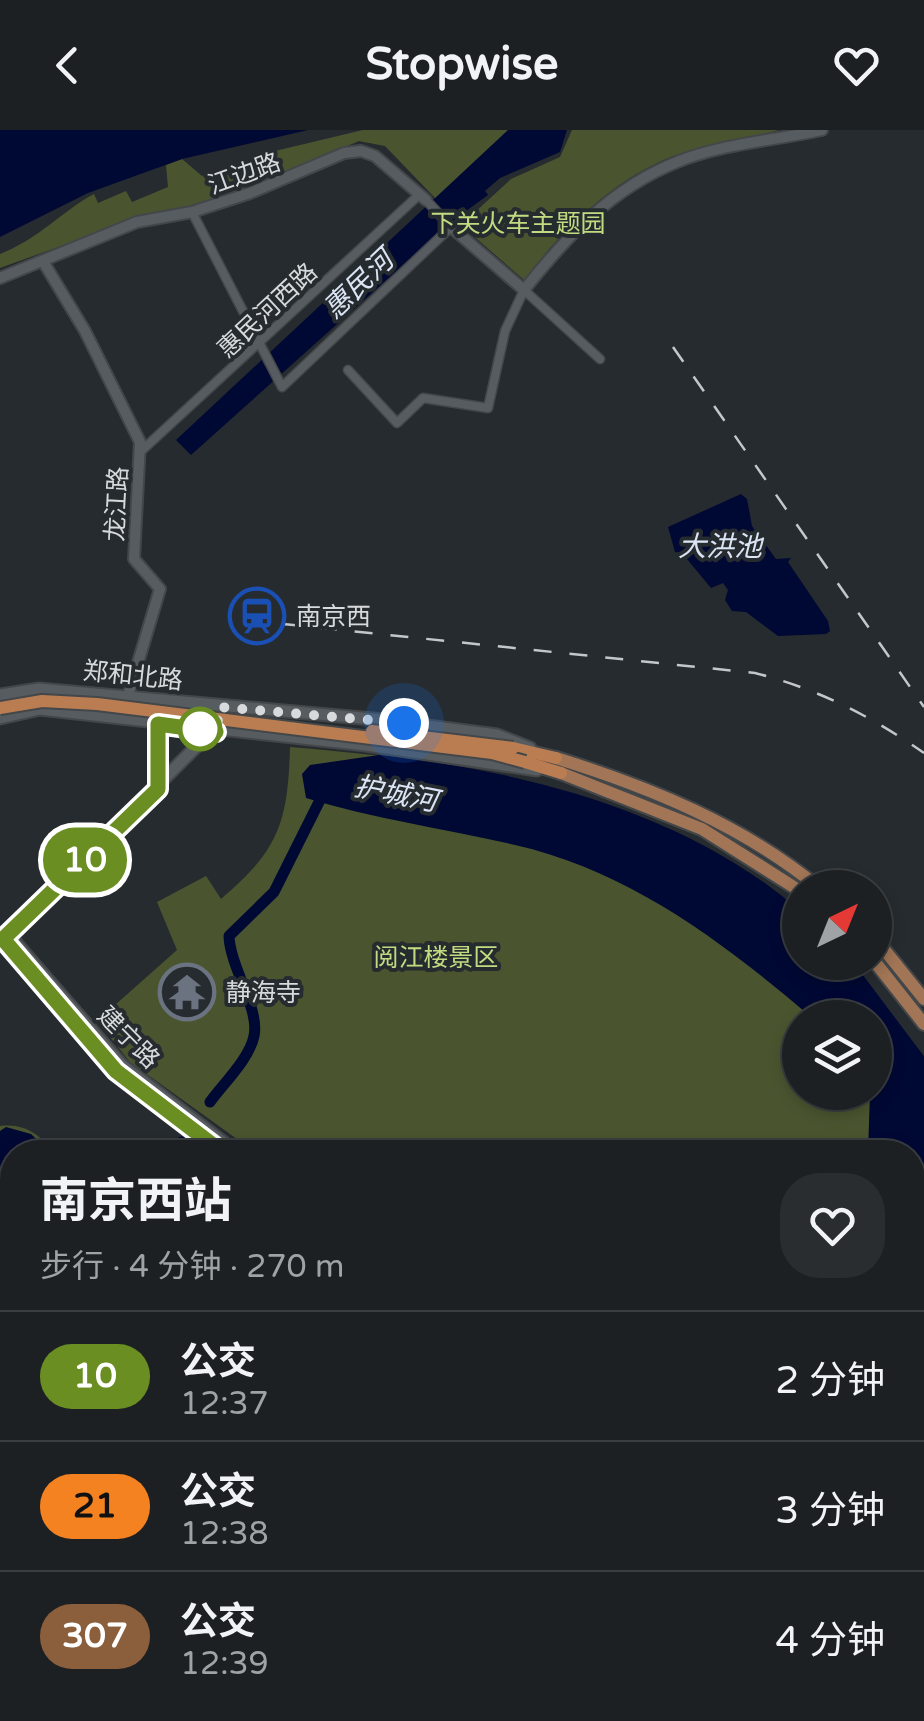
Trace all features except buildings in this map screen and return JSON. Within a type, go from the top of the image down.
[{"type":"highway","name":"郑和北路","points":[[0,698],[65,694],[204,715],[514,748],[556,758]]},
{"type":"highway","name":"郑和北路","points":[[0,708],[42,701],[96,704],[492,753],[561,773]]},
{"type":"main road","name":"郑和北路","points":[[0,698],[39,688],[497,734],[620,778],[722,824],[792,870]]},
{"type":"main road","points":[[3,938],[216,732],[220,707]]},
{"type":"main road","name":"郑和北路","points":[[0,718],[40,709],[216,732],[366,745],[561,773],[702,829],[782,880]]},
{"type":"main road","name":"建宁路","points":[[3,938],[116,1071],[206,1140]]},
{"type":"main road","name":"建宁路","points":[[3,938],[122,1065],[220,1140]]},
{"type":"main road","points":[[892,959],[924,998]]},
{"type":"main road","points":[[889,980],[924,1024]]},
{"type":"street","points":[[348,370],[397,422],[424,398],[488,408],[505,331],[524,290],[588,218],[648,176],[680,160],[822,130]]},
{"type":"street","name":"江边路","points":[[0,278],[137,222],[192,212],[361,151],[390,166],[451,227],[524,290]]},
{"type":"street","name":"惠民河西路","points":[[139,453],[423,197]]},
{"type":"street","points":[[192,212],[280,385],[451,227]]},
{"type":"street","name":"龙江路","points":[[44,263],[93,347],[140,442],[134,559],[160,589],[128,696]]},
{"type":"street","points":[[524,290],[600,358]]},
{"type":"street","points":[[128,696],[158,724],[158,789]]},
{"type":"green space","points":[[363,130],[510,130],[437,200],[385,146],[359,141],[221,199],[116,226],[0,268],[0,254],[27,241],[94,194],[98,203],[126,191],[132,202],[168,187],[166,165],[182,159],[202,176],[275,151]]},
{"type":"green space","name":"下关火车主题园","points":[[572,130],[779,130],[673,156],[629,178],[572,225],[524,280],[461,225],[511,179],[560,157]]},
{"type":"green space","name":"阅江楼景区","points":[[290,747],[400,758],[499,774],[595,801],[724,860],[782,897],[782,980],[867,980],[882,1000],[782,1000],[782,1110],[892,1110],[892,1013],[924,1056],[924,1140],[238,1140],[130,1062],[97,1021],[177,950],[157,902],[206,876],[221,899],[268,849],[283,815]]},
{"type":"green space","points":[[0,1126],[9,1126],[24,1128],[42,1140],[0,1140]]},
{"type":"water","points":[[0,130],[308,130],[182,159],[88,193],[0,237]]},
{"type":"water","name":"惠民河","points":[[508,130],[567,130],[560,152],[500,178],[485,191],[488,195],[451,222],[191,455],[176,440]]},
{"type":"water","name":"大洪池","points":[[741,494],[747,499],[752,526],[776,559],[791,558],[788,562],[828,621],[830,631],[826,634],[778,636],[746,612],[732,611],[725,600],[728,590],[723,583],[711,588],[682,553],[675,552],[668,527]]},
{"type":"water","points":[[379,755],[434,762],[546,785],[656,823],[708,847],[782,897],[782,980],[867,980],[882,1000],[790,1000],[674,913],[598,872],[515,845],[306,798],[302,774],[310,765]]},
{"type":"water","points":[[892,1013],[924,1056],[924,1140],[868,1140],[869,1110],[892,1110]]},
{"type":"water","points":[[6,1127],[31,1134],[37,1140],[0,1140],[0,1131]]},
{"type":"waterway","name":"护城河","points":[[210,1102],[242,1062],[254,1036],[253,1013],[229,936],[274,892],[324,792]]},
{"type":"railway","points":[[673,347],[924,707]]},
{"type":"railway","points":[[283,624],[755,673],[843,705],[924,753]]},
{"type":"bus line","name":"10","points":[[205,1140],[116,1071],[3,939],[158,789],[158,724],[216,732]]},
{"type":"place","name":"南京西","points":[[257,616]]},
{"type":"place","name":"静海寺","points":[[187,992]]},
{"type":"route","points":[[200,729],[187,728],[216,732],[220,707],[404,723]]}]
